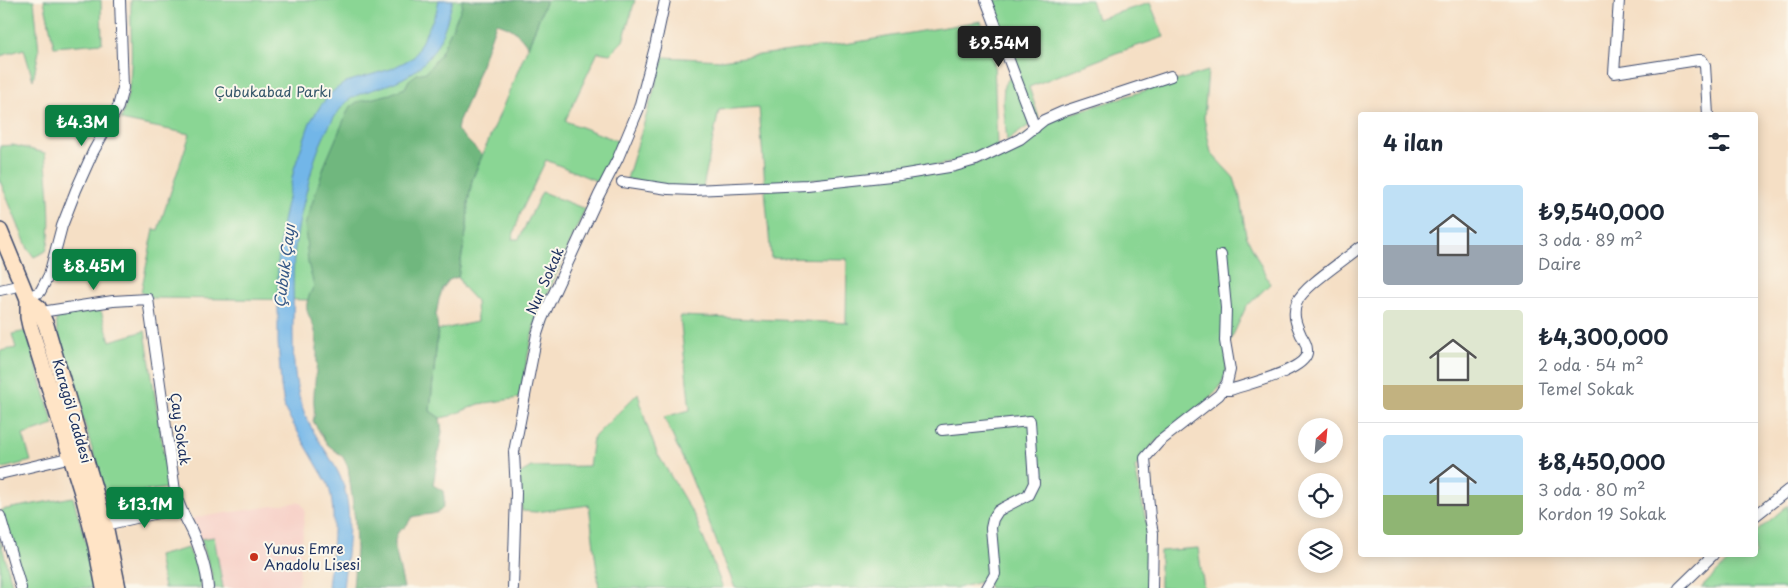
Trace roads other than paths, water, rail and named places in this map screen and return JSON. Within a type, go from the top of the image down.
[{"type":"main road","points":[[0,231],[26,294],[30,326],[72,457],[96,546],[104,588]]},
{"type":"main road","name":"Karagöl Caddesi","points":[[26,294],[41,312],[70,401],[105,525],[118,588]]},
{"type":"street","points":[[0,290],[26,294],[40,292],[49,274],[62,226],[76,190],[93,152],[118,107],[123,88],[120,0]]},
{"type":"street","name":"Nur Sokak","points":[[513,588],[516,493],[514,452],[537,334],[542,319],[599,195],[618,158],[638,108],[655,47],[665,0]]},
{"type":"street","points":[[986,0],[1035,128]]},
{"type":"street","points":[[1619,0],[1614,73],[1702,60],[1705,65],[1708,112]]},
{"type":"street","points":[[622,182],[668,189],[693,190],[807,185],[874,179],[955,166],[995,152],[1020,139],[1044,120],[1062,112],[1171,76]]},
{"type":"street","points":[[1224,390],[1230,390],[1285,372],[1304,359],[1307,353],[1307,346],[1294,317],[1298,300],[1306,290],[1358,250]]},
{"type":"street","points":[[1152,588],[1153,533],[1145,458],[1159,442],[1201,411],[1224,390],[1227,384],[1230,370],[1224,341],[1226,308],[1221,255]]},
{"type":"street","name":"Çay Sokak","points":[[41,312],[113,301],[148,299],[175,491],[180,508],[193,533],[207,577],[208,588]]},
{"type":"street","points":[[942,430],[1030,421],[1034,483],[1028,495],[1002,508],[993,520],[995,574],[987,588]]},
{"type":"street","points":[[0,474],[72,457]]},
{"type":"street","points":[[1758,514],[1788,490]]},
{"type":"street","points":[[105,525],[180,508]]},
{"type":"street","points":[[0,516],[21,588]]},
{"type":"street","points":[[1679,588],[1712,557]]},
{"type":"street","points":[[976,588],[982,588]]},
{"type":"water","name":"Çubuk Çayı","points":[[439,0],[453,0],[439,41],[424,63],[402,79],[362,93],[349,100],[330,124],[313,164],[299,224],[293,272],[293,354],[295,375],[305,415],[334,464],[344,486],[349,514],[343,588],[328,588],[333,536],[331,496],[328,484],[285,410],[281,386],[278,342],[278,263],[283,222],[294,169],[310,122],[321,105],[332,92],[346,82],[391,69],[414,57],[436,13]]},
{"type":"place","name":"Yunus Emre Anadolu Lisesi","points":[[254,557]]},
{"type":"park label","name":"Çubukabad Parkı","points":[[273,92]]}]
